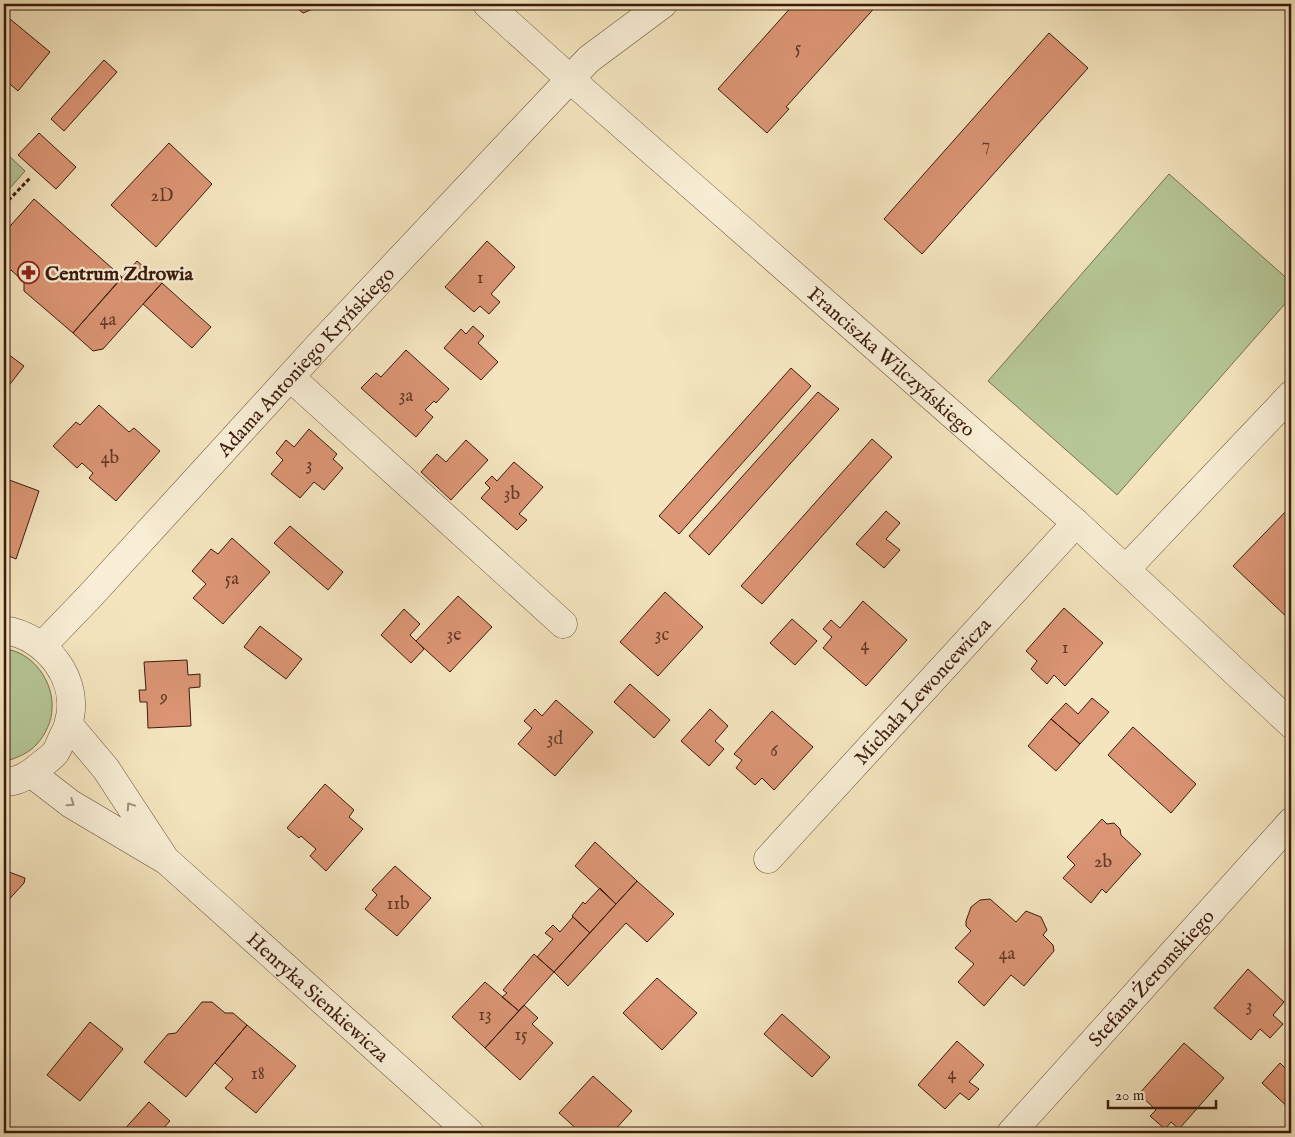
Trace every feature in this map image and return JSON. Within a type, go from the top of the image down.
[{"type":"street","name":"Franciszka Wilczyńskiego","points":[[487,4],[1076,523],[1291,724]]},
{"type":"street","name":"Adama Antoniego Kryńskiego","points":[[42,646],[589,59],[662,4]]},
{"type":"street","points":[[290,378],[563,624]]},
{"type":"street","points":[[1126,569],[1291,395]]},
{"type":"street","name":"Michała Lewoncewicza","points":[[768,859],[1076,523]]},
{"type":"street","points":[[4,630],[25,636],[42,646],[54,659],[64,673],[71,707],[69,725],[56,753],[32,774],[4,782]]},
{"type":"street","name":"Henryka Sienkiewicza","points":[[69,725],[106,769],[166,861]]},
{"type":"street","name":"Henryka Sienkiewicza","points":[[32,774],[71,804],[166,861],[470,1133]]},
{"type":"street","name":"Stefana Żeromskiego","points":[[1011,1133],[1291,822]]},
{"type":"path","points":[[4,205],[30,178]]},
{"type":"green space","points":[[4,151],[25,171],[4,195]]},
{"type":"green space","points":[[1169,174],[1291,282],[1291,297],[1117,495],[988,381]]},
{"type":"green space","points":[[4,649],[24,655],[39,669],[49,688],[52,698],[52,709],[48,728],[37,744],[26,753],[4,762]]},
{"type":"building","points":[[292,4],[325,4],[303,13]]},
{"type":"building","points":[[794,4],[878,4],[786,107],[789,109],[767,133],[718,89]]},
{"type":"building","points":[[10,19],[50,52],[18,91],[4,79],[4,26]]},
{"type":"building","points":[[1049,33],[1088,68],[922,254],[884,219]]},
{"type":"building","points":[[104,60],[117,72],[64,131],[51,119]]},
{"type":"building","points":[[39,133],[76,167],[56,189],[18,155]]},
{"type":"building","points":[[169,143],[212,184],[156,247],[111,205]]},
{"type":"building","points":[[34,199],[122,277],[73,333],[24,291],[24,282],[11,270],[4,272],[4,233]]},
{"type":"building","points":[[487,241],[515,267],[491,294],[500,302],[489,314],[480,306],[474,312],[445,287]]},
{"type":"building","points":[[137,261],[162,283],[103,349],[93,351],[73,333]]},
{"type":"building","points":[[162,283],[211,327],[192,348],[143,304]]},
{"type":"building","points":[[473,326],[484,336],[478,343],[498,362],[481,380],[444,348],[461,329],[466,334]]},
{"type":"building","points":[[406,350],[449,389],[436,403],[434,401],[425,410],[433,417],[416,437],[361,388],[376,373],[381,377]]},
{"type":"building","points":[[4,351],[24,366],[4,392]]},
{"type":"building","points":[[791,368],[811,386],[679,534],[659,516]]},
{"type":"building","points":[[818,392],[839,409],[709,555],[689,536]]},
{"type":"building","points":[[99,405],[129,432],[134,428],[160,451],[116,501],[89,478],[93,473],[82,463],[77,468],[53,446],[76,422],[80,425]]},
{"type":"building","points":[[309,429],[337,454],[333,459],[343,468],[324,490],[314,482],[300,498],[271,474],[283,460],[276,453],[286,440],[294,447]]},
{"type":"building","points":[[872,439],[892,457],[762,604],[741,586]]},
{"type":"building","points":[[466,440],[488,460],[451,500],[421,472],[437,454],[446,462]]},
{"type":"building","points":[[514,462],[543,487],[519,514],[527,520],[517,530],[481,498],[490,488],[485,483],[492,476],[497,481]]},
{"type":"building","points":[[4,478],[39,491],[16,559],[4,554]]},
{"type":"building","points":[[1291,506],[1291,621],[1233,566]]},
{"type":"building","points":[[886,511],[900,523],[886,539],[900,550],[884,568],[856,544]]},
{"type":"building","points":[[290,526],[343,572],[328,590],[274,543]]},
{"type":"building","points":[[232,538],[270,572],[223,624],[193,598],[206,584],[192,571],[211,549],[218,554]]},
{"type":"building","points":[[665,592],[703,627],[658,676],[620,642]]},
{"type":"building","points":[[458,596],[492,627],[450,672],[416,641]]},
{"type":"building","points":[[863,601],[907,640],[866,686],[823,648],[832,637],[823,629],[831,620],[840,628]]},
{"type":"building","points":[[1064,608],[1103,643],[1065,686],[1054,675],[1047,684],[1031,669],[1037,661],[1026,651]]},
{"type":"building","points":[[404,609],[420,624],[410,635],[424,649],[411,663],[381,635]]},
{"type":"building","points":[[792,619],[817,641],[795,665],[770,643]]},
{"type":"building","points":[[260,626],[302,659],[286,679],[244,647]]},
{"type":"building","points":[[187,660],[188,675],[200,674],[200,687],[189,688],[191,726],[148,728],[147,702],[140,702],[139,690],[146,690],[144,662]]},
{"type":"building","points":[[630,684],[670,720],[654,738],[614,702]]},
{"type":"building","points":[[1092,698],[1109,712],[1080,744],[1051,719],[1066,703],[1078,714]]},
{"type":"building","points":[[556,700],[593,732],[555,776],[518,744],[532,728],[524,721],[535,709],[542,716]]},
{"type":"building","points":[[710,709],[728,726],[715,741],[724,749],[709,766],[681,741]]},
{"type":"building","points":[[772,711],[813,747],[774,790],[762,778],[755,785],[736,768],[742,760],[734,754]]},
{"type":"building","points":[[1051,719],[1080,744],[1056,771],[1028,746]]},
{"type":"building","points":[[1133,727],[1196,784],[1171,813],[1108,755]]},
{"type":"building","points":[[325,784],[354,810],[349,817],[363,829],[326,871],[310,856],[316,849],[301,836],[299,838],[287,828]]},
{"type":"building","points":[[1102,819],[1107,824],[1114,823],[1120,829],[1121,835],[1141,854],[1106,893],[1102,889],[1091,903],[1063,878],[1075,865],[1067,857]]},
{"type":"building","points":[[595,842],[637,881],[616,904],[575,866]]},
{"type":"building","points":[[395,866],[431,898],[397,936],[365,909],[377,895],[372,890]]},
{"type":"building","points":[[4,870],[25,878],[24,883],[4,905]]},
{"type":"building","points":[[637,881],[674,914],[647,942],[626,923],[568,986],[554,972]]},
{"type":"building","points":[[600,888],[616,904],[590,933],[572,916],[583,902],[585,904]]},
{"type":"building","points":[[990,899],[1016,922],[1026,911],[1041,917],[1047,930],[1043,935],[1053,945],[1054,951],[1024,986],[1011,975],[984,1006],[958,982],[974,964],[955,948],[971,931],[966,926],[966,921],[971,907],[980,900]]},
{"type":"building","points":[[573,917],[590,933],[554,972],[537,957],[553,939],[545,933],[553,925],[560,932]]},
{"type":"building","points":[[534,954],[554,972],[519,1011],[502,997],[507,993],[503,990]]},
{"type":"building","points":[[1248,969],[1284,1002],[1273,1015],[1283,1024],[1270,1038],[1260,1029],[1251,1040],[1214,1008]]},
{"type":"building","points":[[657,978],[697,1013],[662,1050],[623,1013]]},
{"type":"building","points":[[485,982],[519,1011],[485,1048],[452,1017]]},
{"type":"building","points":[[202,1002],[212,1002],[225,1013],[233,1013],[247,1025],[186,1097],[144,1062],[168,1034],[176,1033]]},
{"type":"building","points":[[524,1005],[538,1018],[532,1024],[553,1043],[520,1080],[485,1048]]},
{"type":"building","points":[[782,1014],[830,1057],[812,1077],[764,1034]]},
{"type":"building","points":[[90,1022],[123,1049],[80,1101],[47,1075]]},
{"type":"building","points":[[247,1025],[296,1066],[256,1113],[225,1088],[233,1079],[215,1063]]},
{"type":"building","points":[[957,1041],[984,1065],[969,1082],[979,1089],[969,1100],[960,1093],[945,1109],[918,1085]]},
{"type":"building","points":[[1184,1043],[1224,1078],[1179,1129],[1171,1122],[1165,1129],[1150,1116],[1156,1110],[1139,1094]]},
{"type":"building","points":[[1280,1063],[1291,1074],[1291,1110],[1262,1083]]},
{"type":"building","points":[[593,1076],[632,1111],[612,1133],[581,1133],[559,1113]]},
{"type":"building","points":[[149,1102],[170,1121],[159,1133],[121,1133]]},
{"type":"place","name":"Centrum Zdrowia","points":[[29,273]]}]
